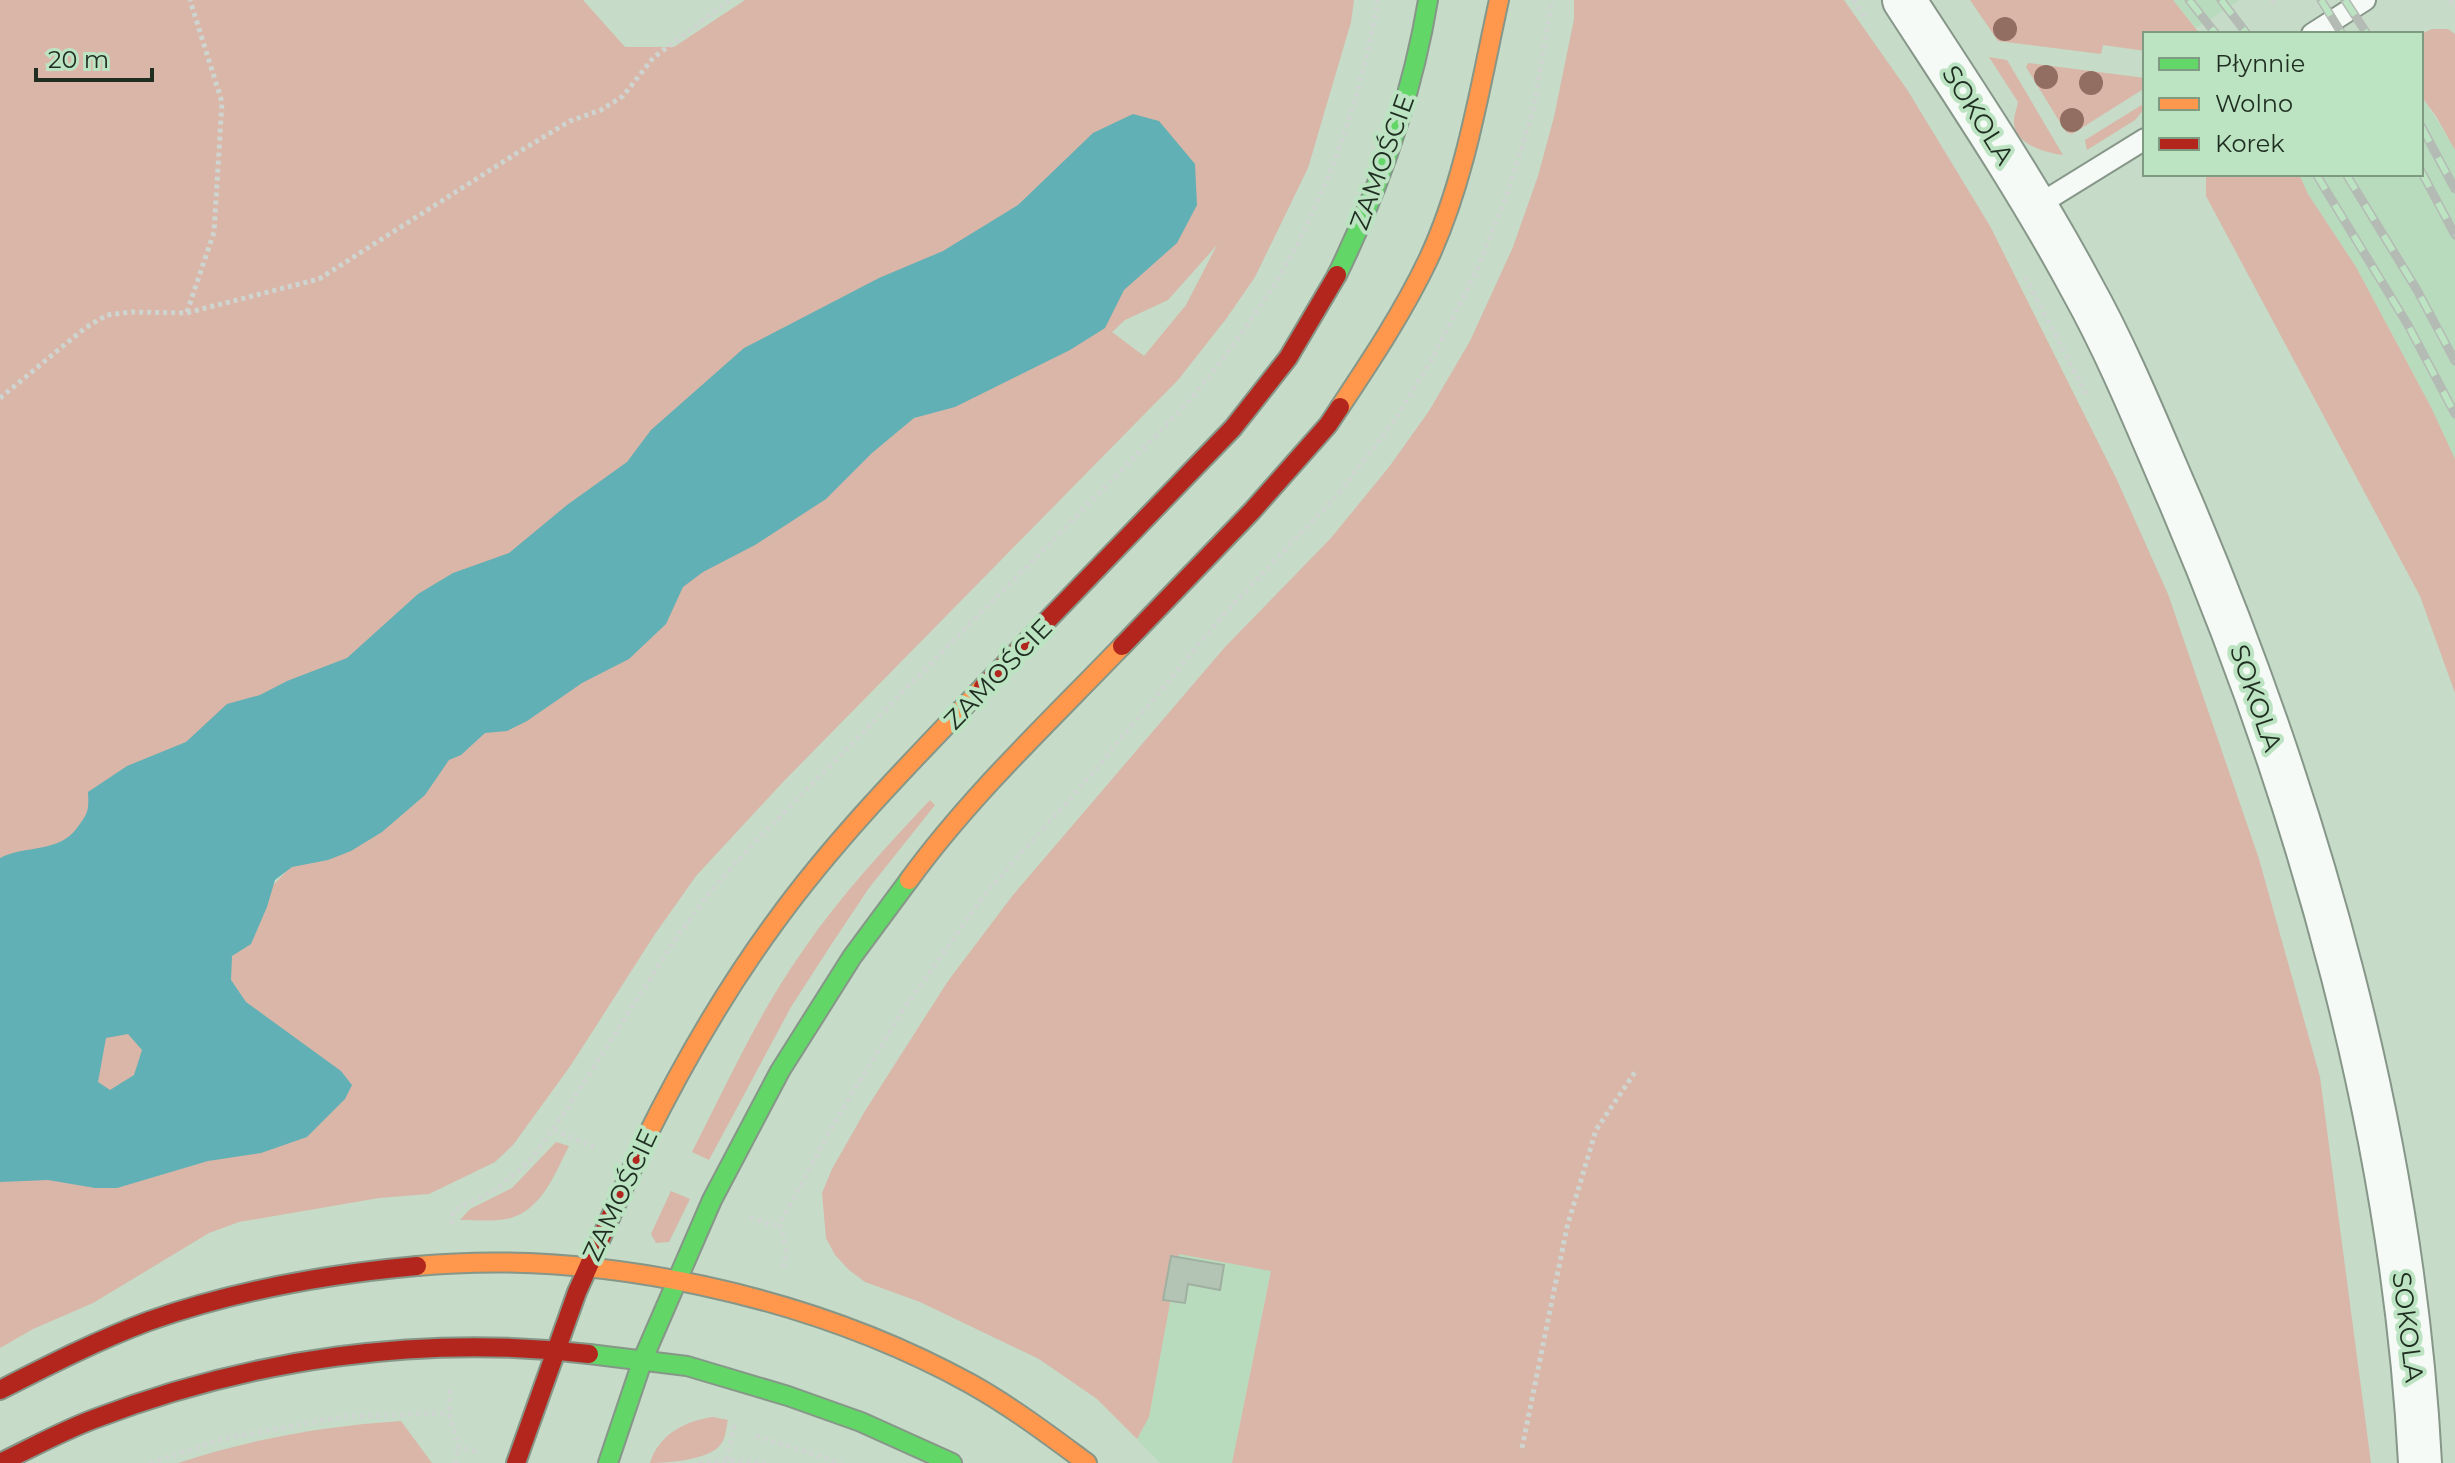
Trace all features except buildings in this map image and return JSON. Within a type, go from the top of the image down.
[{"type":"street","name":"ZAMOŚCIE","points":[[516,1463],[585,1269],[641,1146],[692,1052],[752,953],[799,891],[893,783],[1226,436],[1287,359],[1327,294],[1380,178],[1424,38],[1428,0]]},
{"type":"street","points":[[608,1463],[643,1359],[712,1200],[780,1071],[852,957],[932,848],[1017,753],[1252,511],[1328,425],[1385,340],[1429,258],[1465,158],[1499,0]]},
{"type":"street","name":"SOKOLA","points":[[1904,0],[2035,207],[2084,291],[2154,441],[2209,570],[2266,721],[2352,1011],[2375,1114],[2404,1283],[2416,1390],[2420,1463]]},
{"type":"street","points":[[0,1390],[79,1350],[170,1314],[286,1285],[426,1265],[585,1269],[675,1281],[793,1310],[888,1345],[958,1377],[1019,1413],[1087,1463]]},
{"type":"street","points":[[0,1463],[91,1420],[176,1390],[263,1368],[389,1350],[554,1350],[687,1366],[861,1422],[952,1463]]},
{"type":"lane","points":[[2315,32],[2365,0]]},
{"type":"lane","points":[[2035,207],[2143,140]]},
{"type":"path","points":[[186,313],[214,232],[222,102],[190,0]]},
{"type":"path","points":[[0,398],[85,328],[107,315],[186,313],[319,279],[530,145],[570,121],[601,110],[623,96],[653,58],[730,0]]},
{"type":"path","points":[[452,1225],[453,1213],[514,1177],[554,1130],[676,938],[710,892],[752,845],[1185,406],[1220,362],[1261,306],[1292,252],[1327,180],[1345,132],[1378,0]]},
{"type":"path","points":[[1853,0],[1873,29]]},
{"type":"path","points":[[2450,0],[2455,7]]},
{"type":"path","points":[[2025,275],[2089,401]]},
{"type":"path","points":[[1522,1448],[1567,1227],[1596,1130],[1635,1072]]},
{"type":"path","points":[[554,1130],[578,1140]]},
{"type":"path","points":[[760,1222],[780,1224],[787,1252],[784,1265]]},
{"type":"path","points":[[450,1395],[449,1413],[459,1447],[455,1463]]},
{"type":"path","points":[[150,1463],[222,1439],[341,1417],[449,1413]]},
{"type":"path","points":[[727,1460],[736,1418]]},
{"type":"path","points":[[756,1436],[841,1463]]},
{"type":"path","points":[[459,1447],[486,1455]]},
{"type":"path","points":[[699,1463],[727,1460],[766,1463]]},
{"type":"shaded area","points":[[0,0],[583,0],[625,47],[674,47],[745,0],[1354,0],[1351,22],[1308,168],[1255,277],[1226,319],[1178,380],[783,782],[696,876],[571,1065],[513,1145],[495,1162],[429,1194],[379,1198],[239,1222],[209,1233],[93,1303],[33,1329],[0,1348]],"holes":[[[1217,245],[1186,305],[1144,356],[1112,332],[1125,320],[1168,300]],[[304,853],[254,905],[47,889]]]},
{"type":"shaded area","points":[[1574,0],[1844,0],[1908,91],[1990,226],[2117,480],[2168,594],[2259,859],[2320,1077],[2371,1463],[1232,1463],[1271,1271],[1179,1254],[1149,1417],[1137,1439],[1097,1399],[1039,1359],[920,1302],[865,1282],[835,1255],[826,1238],[822,1193],[865,1111],[948,981],[1013,895],[1225,647],[1331,538],[1389,467],[1429,411],[1470,341],[1513,247],[1538,176],[1554,117],[1574,19]]},
{"type":"shaded area","points":[[1970,0],[2173,0],[2198,32],[2143,32],[2143,51],[2103,45],[2101,54],[1998,41]]},
{"type":"shaded area","points":[[2173,0],[2240,0],[2196,28]]},
{"type":"shaded area","points":[[2432,29],[2448,29],[2455,34],[2455,150],[2423,99],[2423,33]]},
{"type":"shaded area","points":[[1989,57],[2007,60],[2063,155],[2032,146],[2019,136],[2014,121],[2018,102]]},
{"type":"shaded area","points":[[2028,63],[2143,78],[2143,89],[2072,134],[2066,132],[2026,67]]},
{"type":"shaded area","points":[[2423,99],[2455,148],[2455,459],[2431,407],[2356,267],[2308,194],[2300,176],[2423,176]]},
{"type":"shaded area","points":[[2143,104],[2143,110],[2135,120],[2087,150],[2085,140]]},
{"type":"shaded area","points":[[2206,176],[2300,176],[2308,194],[2356,267],[2431,407],[2455,459],[2455,693],[2420,596],[2206,196]]},
{"type":"shaded area","points":[[930,800],[935,805],[869,888],[791,1007],[709,1160],[692,1152],[744,1049],[788,973],[848,891]]},
{"type":"shaded area","points":[[556,1142],[569,1146],[547,1188],[532,1206],[511,1218],[460,1220],[470,1209],[512,1188]]},
{"type":"shaded area","points":[[671,1191],[690,1199],[669,1242],[656,1243],[651,1234]]},
{"type":"shaded area","points":[[1179,1253],[1271,1271],[1232,1463],[1160,1463],[1137,1439],[1149,1417],[1170,1301],[1163,1300]]},
{"type":"shaded area","points":[[713,1417],[728,1420],[724,1439],[716,1449],[688,1460],[650,1463],[660,1444],[674,1431]]},
{"type":"shaded area","points":[[401,1421],[432,1463],[178,1463],[288,1435]]},
{"type":"water","points":[[1133,114],[1159,121],[1195,164],[1197,205],[1177,243],[1124,290],[1105,328],[1070,350],[955,407],[914,418],[872,453],[826,499],[683,587],[666,624],[629,659],[582,683],[527,721],[507,731],[485,733],[461,755],[449,760],[425,795],[382,832],[351,851],[328,860],[292,867],[275,880],[251,944],[232,956],[231,980],[246,1002],[341,1071],[352,1085],[345,1099],[307,1137],[261,1153],[208,1161],[117,1188],[95,1188],[48,1180],[0,1182],[0,858],[51,845],[70,836],[86,815],[88,792],[127,766],[186,742],[227,704],[260,695],[347,658],[418,594],[453,573],[509,553],[567,505],[627,462],[651,430],[744,348],[879,278],[943,251],[1018,205],[1093,133]],"holes":[[[128,1034],[142,1050],[134,1075],[110,1090],[98,1082],[106,1038]]]},
{"type":"railway","points":[[2189,0],[2214,32]]},
{"type":"railway","points":[[2221,0],[2245,32]]},
{"type":"railway","points":[[2321,0],[2341,32]]},
{"type":"railway","points":[[2345,0],[2366,32]]},
{"type":"railway","points":[[2423,130],[2455,189]]},
{"type":"railway","points":[[2423,175],[2455,235]]},
{"type":"railway","points":[[2317,176],[2408,325],[2455,414]]},
{"type":"railway","points":[[2347,176],[2417,290],[2455,361]]},
{"type":"traffic: fast","points":[[1337,275],[1393,141],[1413,72],[1428,0]]},
{"type":"traffic: fast","points":[[608,1463],[643,1359],[712,1200],[780,1071],[852,957],[909,880]]},
{"type":"traffic: fast","points":[[589,1354],[687,1366],[788,1396],[861,1422],[952,1463]]},
{"type":"traffic: slow","points":[[1340,407],[1408,298],[1441,229],[1471,132],[1499,0]]},
{"type":"traffic: slow","points":[[909,880],[984,789],[1122,646]]},
{"type":"traffic: slow","points":[[644,1142],[706,1028],[740,973],[799,890],[849,830],[983,687]]},
{"type":"traffic: slow","points":[[417,1266],[486,1263],[558,1265],[630,1273],[702,1286],[773,1304],[843,1326],[909,1353],[971,1384],[1087,1463]]},
{"type":"traffic: jam","points":[[983,687],[1233,428],[1288,358],[1337,275]]},
{"type":"traffic: jam","points":[[1122,646],[1252,511],[1328,425],[1340,407]]},
{"type":"traffic: jam","points":[[516,1463],[577,1292],[644,1142]]},
{"type":"traffic: jam","points":[[0,1390],[111,1336],[181,1310],[282,1285],[417,1266]]},
{"type":"traffic: jam","points":[[0,1463],[58,1434],[153,1398],[275,1367],[337,1356],[463,1347],[589,1354]]}]
